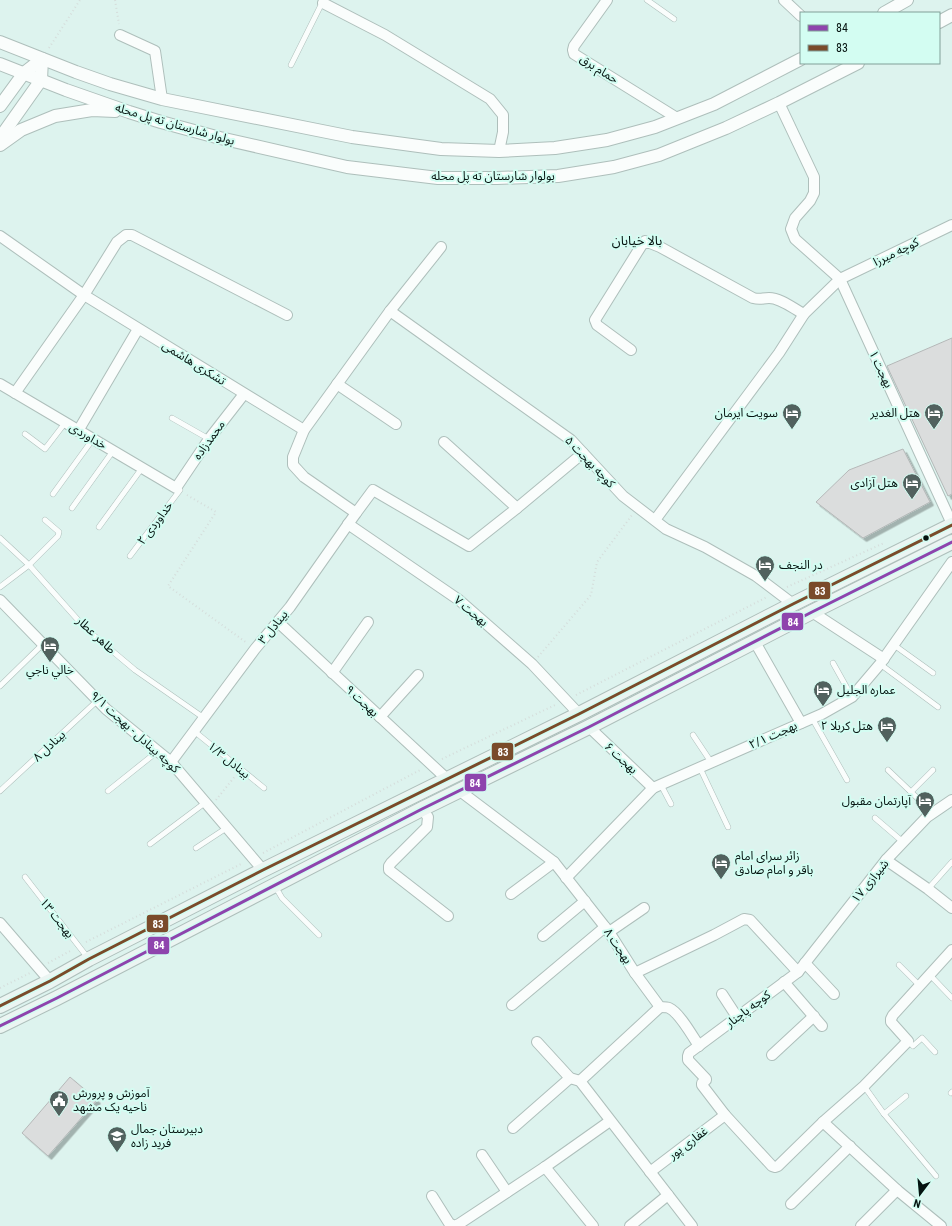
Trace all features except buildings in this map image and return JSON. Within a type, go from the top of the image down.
[{"type":"main road","points":[[0,1006],[263,870],[579,714],[952,524]]},
{"type":"main road","points":[[0,1026],[64,995],[422,809],[589,727],[812,612],[952,542]]},
{"type":"street","name":"حمام برق","points":[[607,0],[574,46],[574,54],[677,118]]},
{"type":"street","points":[[784,0],[800,15]]},
{"type":"street","points":[[886,12],[907,0]]},
{"type":"street","points":[[323,1],[385,35],[490,99],[503,115],[503,132],[499,151]]},
{"type":"street","points":[[940,21],[952,15]]},
{"type":"street","points":[[120,35],[155,51],[162,99]]},
{"type":"street","name":"بولوار شارستان ته پل محله","points":[[0,42],[110,84],[162,99],[352,137],[440,149],[499,151],[555,148],[606,140],[655,127],[714,104],[800,60]]},
{"type":"street","points":[[0,106],[24,73],[42,59]]},
{"type":"street","points":[[0,138],[41,80],[42,59]]},
{"type":"street","name":"بولوار شارستان ته پل محله","points":[[0,64],[129,112],[220,138],[347,167],[438,178],[558,176],[621,165],[659,155],[726,128],[856,64]]},
{"type":"street","points":[[779,103],[814,177],[814,193],[810,201],[794,218],[791,229],[795,239],[840,279]]},
{"type":"street","points":[[0,145],[21,130],[55,116],[92,110],[129,112]]},
{"type":"street","name":"کوچه میرزا","points":[[655,520],[780,353],[804,314],[840,279],[952,226]]},
{"type":"street","points":[[15,393],[84,295],[117,242],[126,234],[132,235],[287,315]]},
{"type":"street","name":"تشکری هاشمی","points":[[0,236],[84,295],[304,430]]},
{"type":"street","points":[[631,350],[597,325],[595,320],[645,241],[660,247],[753,298],[759,300],[768,298],[778,300],[804,314]]},
{"type":"street","points":[[356,513],[304,477],[293,465],[293,457],[304,430],[390,311],[441,247]]},
{"type":"street","name":"بهجت ۱","points":[[840,279],[952,524]]},
{"type":"street","name":"کوچه بهجت ۵","points":[[390,311],[571,440],[623,496],[666,529],[705,547],[756,576],[793,604]]},
{"type":"street","points":[[78,431],[138,329]]},
{"type":"street","name":"خداوردی","points":[[0,384],[178,489]]},
{"type":"street","points":[[338,384],[396,424]]},
{"type":"street","name":"محمدزاده","points":[[178,489],[208,439],[244,394]]},
{"type":"street","points":[[444,442],[517,508],[582,453]]},
{"type":"street","name":"بینادل ۳","points":[[171,762],[255,649],[278,622],[373,490],[469,546],[517,508]]},
{"type":"street","name":"بهجت ۷","points":[[348,524],[459,600],[532,664],[579,714]]},
{"type":"street","name":"بهجت ۲/۱","points":[[566,878],[657,786],[822,714],[852,697],[882,662],[952,562]]},
{"type":"street","name":"کوچه بینادل - بهجت ۹/۱","points":[[0,600],[106,709],[171,762],[228,827],[263,870]]},
{"type":"street","points":[[812,612],[882,662]]},
{"type":"street","name":"بهجت ۹","points":[[278,622],[447,779]]},
{"type":"street","points":[[332,673],[368,622]]},
{"type":"street","points":[[755,642],[801,723]]},
{"type":"street","points":[[380,718],[418,676]]},
{"type":"street","name":"بهجت ۶","points":[[589,727],[657,786]]},
{"type":"street","name":"بهجت ۸","points":[[460,791],[554,862],[607,929],[635,973],[660,1007],[669,1008],[675,1012],[688,1028],[699,1046]]},
{"type":"street","name":"شیرازی ۱۷","points":[[798,972],[886,860],[927,817],[952,800]]},
{"type":"street","points":[[422,809],[428,817],[427,827],[391,863],[389,870],[448,916]]},
{"type":"street","points":[[886,860],[928,889],[952,908]]},
{"type":"street","points":[[511,894],[554,862]]},
{"type":"street","points":[[543,936],[585,902]]},
{"type":"street","points":[[512,1005],[607,929],[644,908]]},
{"type":"street","points":[[635,973],[744,919],[750,920],[798,972]]},
{"type":"street","points":[[0,923],[50,981]]},
{"type":"street","points":[[699,1046],[689,1053],[688,1060],[706,1079],[702,1085],[725,1114],[772,1166],[778,1166],[823,1122],[864,1086],[908,1041],[891,1019],[919,985],[952,950]]},
{"type":"street","points":[[805,963],[834,994]]},
{"type":"street","name":"کوچه پاچنار","points":[[699,1046],[798,972]]},
{"type":"street","points":[[784,982],[822,1026]]},
{"type":"street","points":[[722,994],[737,1017]]},
{"type":"street","points":[[513,1128],[575,1080],[660,1007]]},
{"type":"street","points":[[772,1055],[814,1016]]},
{"type":"street","points":[[537,1042],[575,1080],[610,1121],[692,1226]]},
{"type":"street","name":"غفاری پور","points":[[650,1172],[725,1114]]},
{"type":"street","points":[[432,1196],[449,1223],[454,1226],[459,1224],[545,1167],[610,1121]]},
{"type":"street","points":[[823,1122],[897,1190],[941,1226]]},
{"type":"street","points":[[792,1204],[850,1146]]},
{"type":"street","points":[[482,1155],[507,1192]]},
{"type":"street","points":[[545,1167],[593,1226]]},
{"type":"street","points":[[861,1226],[897,1190]]},
{"type":"street","points":[[630,1226],[668,1195]]},
{"type":"lane","points":[[647,0],[674,19]]},
{"type":"lane","points":[[291,64],[323,1]]},
{"type":"lane","points":[[172,418],[208,439]]},
{"type":"lane","points":[[25,434],[46,449],[65,423]]},
{"type":"lane","points":[[53,494],[93,439]]},
{"type":"lane","points":[[72,508],[113,451]]},
{"type":"lane","points":[[99,527],[142,468]]},
{"type":"lane","name":"خداوردی ۲","points":[[130,556],[178,489]]},
{"type":"lane","points":[[0,586],[29,565],[59,534],[59,532],[45,520]]},
{"type":"lane","name":"طاهر عطار","points":[[0,538],[29,565],[86,629],[135,670],[204,718]]},
{"type":"lane","points":[[0,686],[43,644]]},
{"type":"lane","points":[[894,645],[933,673]]},
{"type":"lane","points":[[882,662],[938,707]]},
{"type":"lane","points":[[833,663],[852,697]]},
{"type":"lane","name":"بینادل ۸","points":[[0,791],[98,700]]},
{"type":"lane","points":[[812,718],[847,780]]},
{"type":"lane","name":"بینادل ۱/۳","points":[[194,731],[264,788]]},
{"type":"lane","points":[[693,735],[711,762]]},
{"type":"lane","points":[[108,791],[158,751]]},
{"type":"lane","points":[[700,768],[728,827]]},
{"type":"lane","points":[[888,770],[933,813]]},
{"type":"lane","points":[[911,792],[933,770]]},
{"type":"lane","points":[[657,786],[671,804]]},
{"type":"lane","points":[[150,844],[208,804]]},
{"type":"lane","points":[[875,818],[903,842]]},
{"type":"lane","points":[[196,848],[228,827]]},
{"type":"lane","points":[[928,889],[952,862]]},
{"type":"lane","name":"بهجت ۱۳","points":[[25,877],[89,959]]},
{"type":"lane","points":[[274,885],[282,898],[319,935]]},
{"type":"lane","points":[[899,965],[919,985]]},
{"type":"lane","points":[[929,974],[952,998]]},
{"type":"lane","points":[[908,1041],[912,1046],[922,1038],[935,1052]]},
{"type":"lane","points":[[864,1086],[884,1114],[936,1176]]},
{"type":"lane","points":[[884,1114],[906,1096]]},
{"type":"path","points":[[42,59],[80,0]]},
{"type":"path","points":[[114,0],[120,35]]},
{"type":"path","points":[[178,489],[216,512],[168,586],[255,649]]},
{"type":"path","points":[[532,664],[591,595],[597,562],[637,507]]},
{"type":"path","points":[[0,988],[431,765],[566,700],[778,592],[884,543]]},
{"type":"path","points":[[208,804],[240,769]]},
{"type":"transit line","name":"83","points":[[0,1006],[263,870],[579,714],[793,604],[952,525]]},
{"type":"transit line","name":"84","points":[[0,1026],[422,809],[589,727],[812,612],[952,542]]},
{"type":"place","name":"سویت ایرمان","points":[[792,430]]},
{"type":"place","name":"هتل الغدیر","points":[[934,430]]},
{"type":"place","name":"هتل آزادی","points":[[912,500]]},
{"type":"place","name":"در النجف","points":[[765,582]]},
{"type":"place","name":"خالي ناجي","points":[[50,663]]},
{"type":"place","name":"عماره الجلیل","points":[[823,707]]},
{"type":"place","name":"هتل کربلا ۲","points":[[887,743]]},
{"type":"place","name":"آپارتمان مقبول","points":[[925,818]]},
{"type":"place","name":"زائر سرای امام باقر و امام صادق","points":[[721,880]]},
{"type":"place","name":"آموزش و پرورش ناحیه یک مشهد","points":[[59,1117]]},
{"type":"place","name":"دبیرستان جمال فرید زاده","points":[[117,1153]]},
{"type":"district","name":"بالا خیابان","points":[[637,240]]}]
